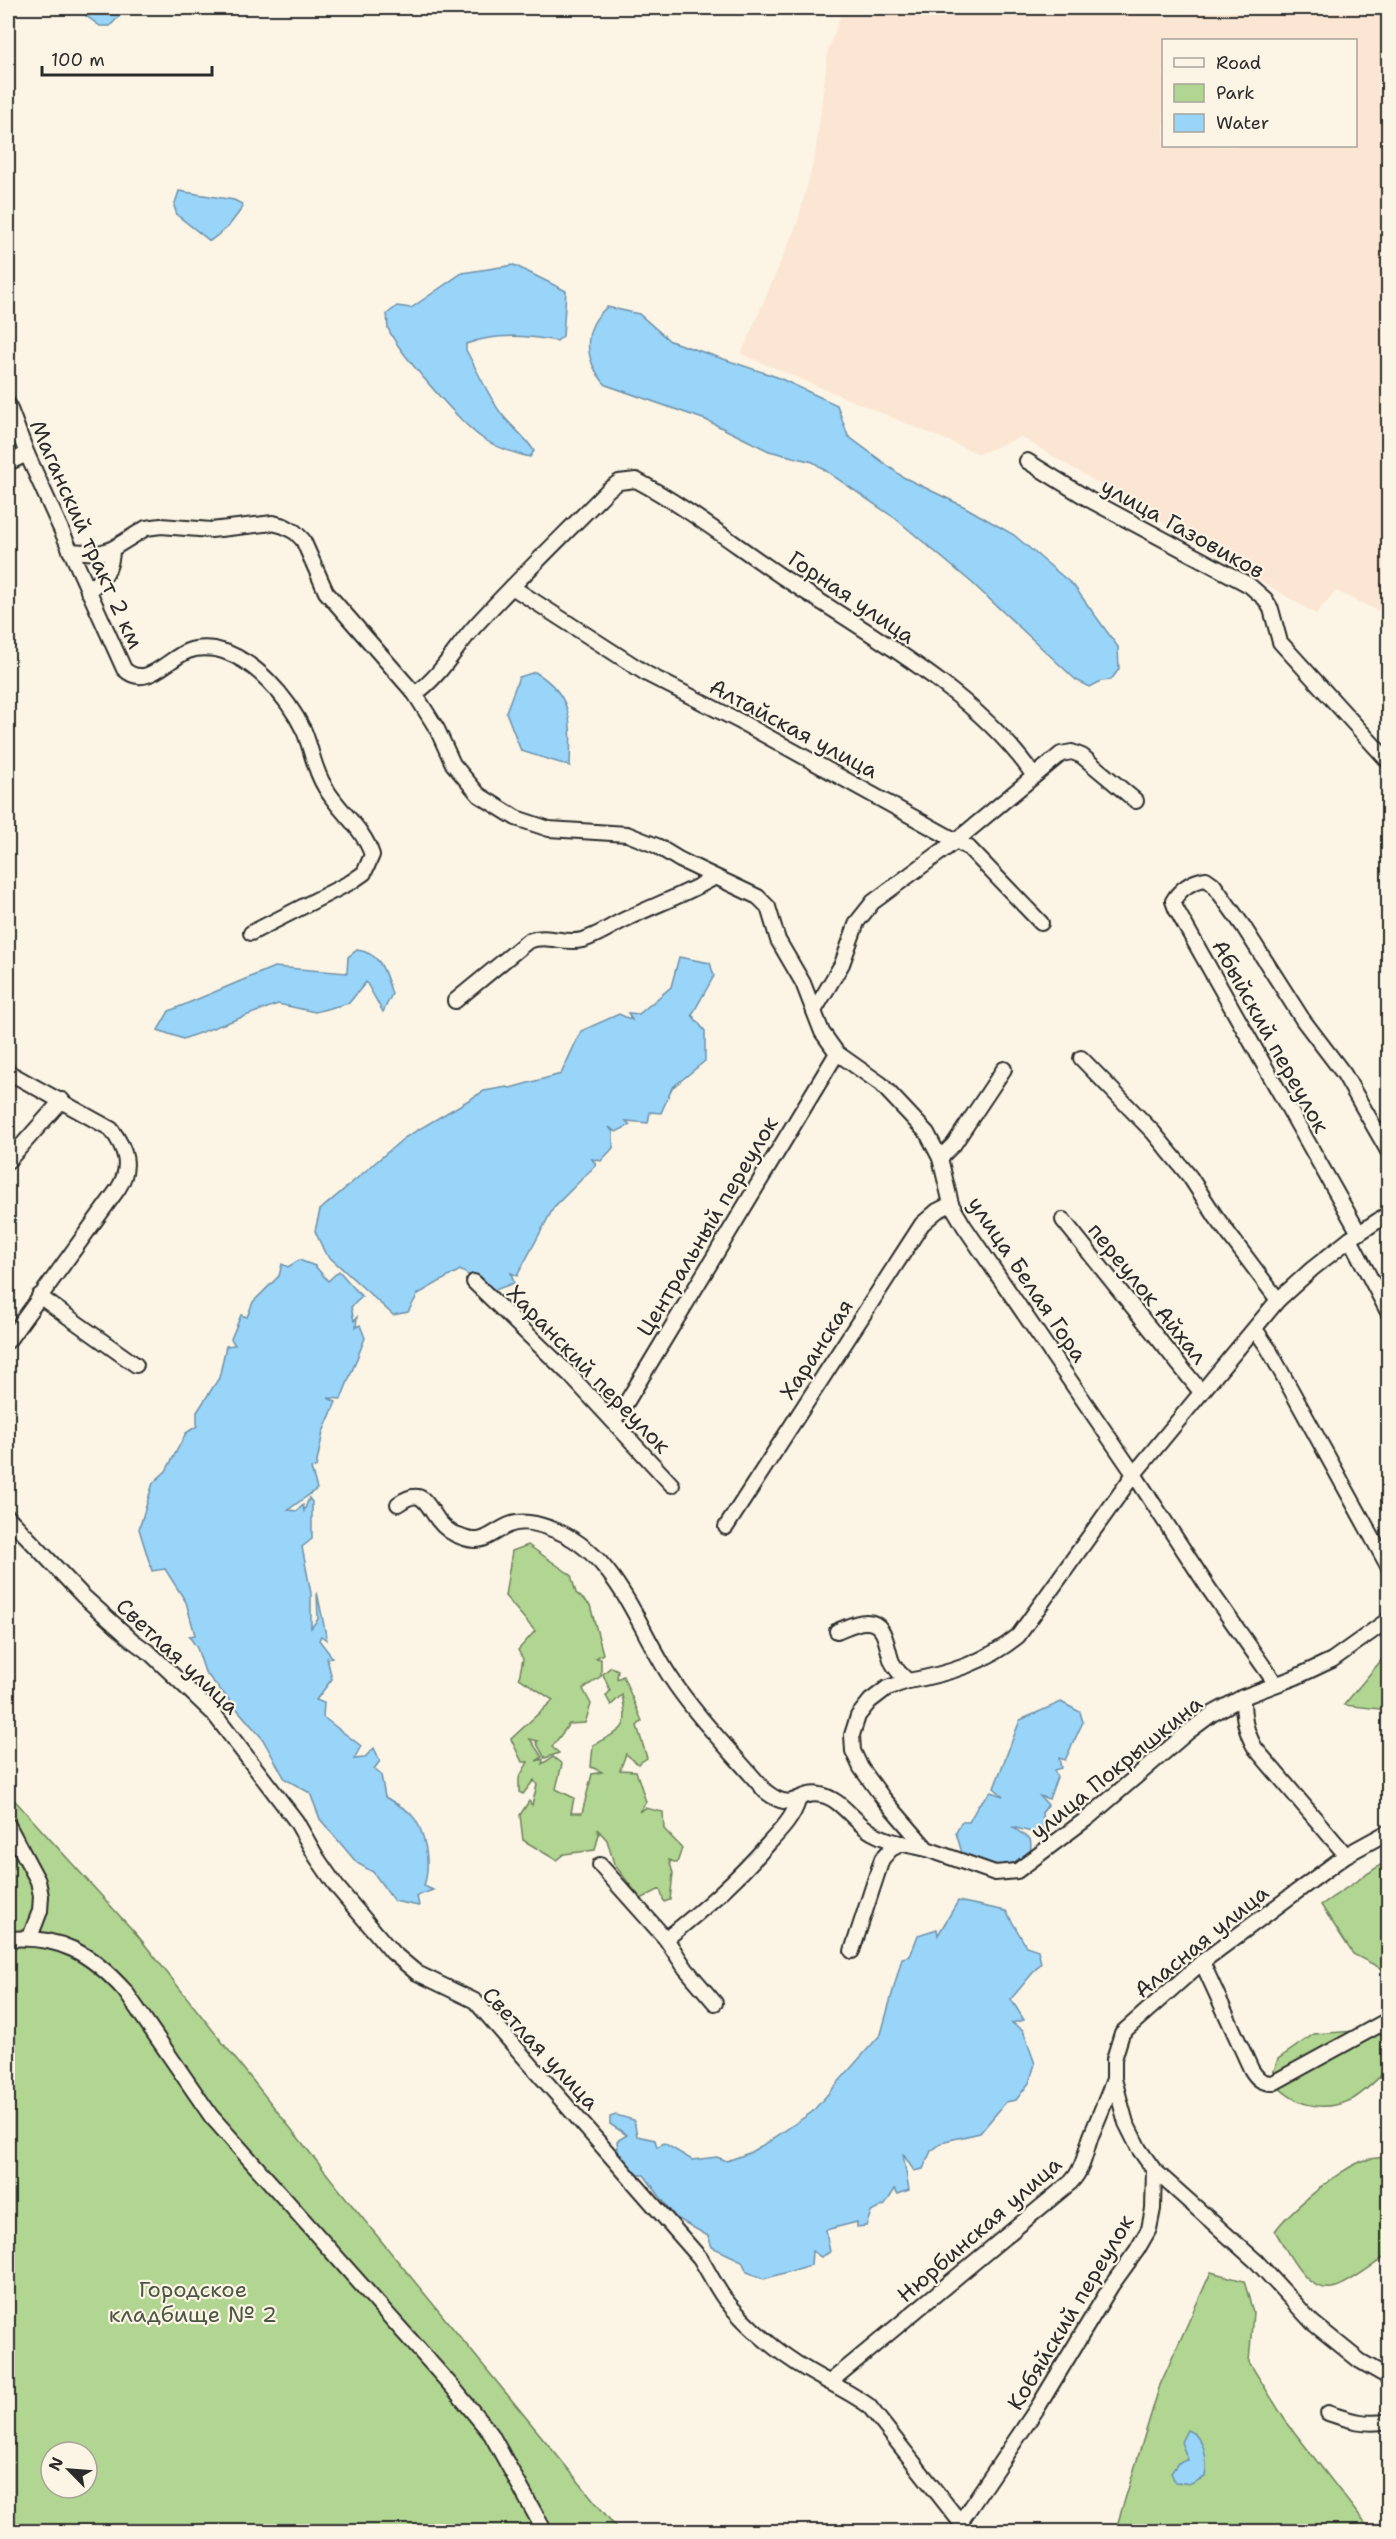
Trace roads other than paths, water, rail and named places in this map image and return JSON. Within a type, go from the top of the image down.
[{"type":"street","name":"Маганский тракт 2 км","points":[[8,404],[27,454],[113,649],[124,669],[130,675],[152,674],[183,653],[203,648],[228,654],[242,661],[265,678],[291,707],[305,734],[324,787],[360,830],[369,845],[372,855],[364,873],[351,882],[251,933]]},
{"type":"street","points":[[8,463],[27,454]]},
{"type":"street","name":"улица Газовиков","points":[[1027,461],[1108,510],[1249,585],[1265,599],[1271,609],[1280,642],[1389,761]]},
{"type":"street","name":"Горная улица","points":[[512,586],[609,489],[619,482],[636,480],[910,662],[995,729],[1011,745],[1034,776]]},
{"type":"street","name":"улица Белая Гора","points":[[70,551],[99,553],[112,549],[146,528],[161,526],[211,530],[263,524],[284,526],[303,540],[319,579],[334,603],[415,694],[437,729],[453,764],[479,795],[516,818],[549,829],[627,834],[657,846],[758,897],[768,907],[778,940],[803,983],[822,1032],[837,1053],[881,1084],[903,1105],[927,1134],[940,1158],[951,1204],[1209,1589],[1276,1684]]},
{"type":"street","points":[[88,591],[108,572],[112,561],[112,549]]},
{"type":"street","points":[[415,694],[430,684],[473,628],[512,586]]},
{"type":"street","name":"Алтайская улица","points":[[512,586],[647,674],[957,840],[969,848],[1041,923]]},
{"type":"street","points":[[814,1011],[842,964],[857,922],[873,902],[957,840],[1061,754],[1078,753],[1136,801]]},
{"type":"street","points":[[455,1001],[528,941],[547,937],[579,941],[590,938],[626,919],[697,888],[715,877]]},
{"type":"street","name":"Абыйский переулок","points":[[1389,1151],[1344,1074],[1303,1020],[1243,926],[1213,884],[1206,879],[1197,880],[1186,887],[1173,901],[1176,909],[1355,1236],[1389,1312]]},
{"type":"street","name":"Центральный переулок","points":[[612,1420],[620,1413],[837,1053]]},
{"type":"street","points":[[1081,1058],[1153,1132],[1190,1177],[1215,1217],[1278,1300]]},
{"type":"street","points":[[940,1158],[954,1144],[1004,1070]]},
{"type":"street","points":[[8,1072],[111,1128],[121,1141],[127,1167],[125,1178],[118,1189],[8,1341]]},
{"type":"street","points":[[8,1161],[62,1100]]},
{"type":"street","name":"Харанская","points":[[726,1527],[922,1224],[937,1210],[951,1204]]},
{"type":"street","points":[[927,1849],[883,1798],[861,1768],[853,1751],[852,1735],[858,1716],[870,1701],[887,1688],[908,1681],[941,1675],[970,1665],[1003,1648],[1018,1636],[1134,1474],[1278,1300],[1312,1269],[1355,1236],[1389,1214]]},
{"type":"street","name":"переулок Айхал","points":[[1063,1220],[1201,1392]]},
{"type":"street","name":"Харанский переулок","points":[[474,1282],[612,1420],[672,1485]]},
{"type":"street","points":[[39,1296],[136,1365]]},
{"type":"street","points":[[1256,1329],[1389,1566]]},
{"type":"street","points":[[398,1504],[408,1497],[419,1496],[429,1503],[438,1520],[453,1534],[478,1541],[510,1524],[528,1522],[550,1528],[572,1538],[597,1558],[621,1589],[669,1675],[765,1791],[777,1800],[798,1801],[819,1794],[833,1799],[873,1833],[927,1849]]},
{"type":"street","name":"Светлая улица","points":[[8,1517],[90,1603],[151,1654],[214,1714],[296,1821],[317,1858],[338,1887],[392,1952],[417,1973],[476,2001],[700,2258],[732,2306],[777,2348],[808,2370],[853,2394],[869,2406],[964,2526]]},
{"type":"street","name":"улица Покрышкина","points":[[927,1849],[995,1874],[1017,1871],[1089,1817],[1212,1714],[1243,1697],[1332,1660],[1389,1620]]},
{"type":"street","points":[[837,1631],[865,1622],[876,1624],[884,1633],[891,1659],[898,1672],[908,1681]]},
{"type":"street","points":[[1243,1697],[1243,1719],[1247,1734],[1255,1748],[1346,1856]]},
{"type":"street","points":[[666,1939],[724,1892],[743,1873],[787,1823],[798,1801]]},
{"type":"street","points":[[8,1825],[38,1881],[41,1896],[40,1911],[30,1937]]},
{"type":"street","name":"Аласная улица","points":[[1114,2079],[1114,2059],[1122,2033],[1202,1962],[1346,1856],[1389,1832]]},
{"type":"street","points":[[852,1951],[882,1859],[891,1849],[903,1843]]},
{"type":"street","points":[[600,1865],[666,1939],[686,1969],[715,2003]]},
{"type":"street","points":[[8,1939],[30,1937],[56,1941],[83,1954],[108,1972],[125,1991],[211,2116],[455,2390],[491,2434],[544,2532]]},
{"type":"street","points":[[1202,1962],[1251,2069],[1257,2078],[1265,2083],[1273,2083],[1389,2020]]},
{"type":"street","points":[[1114,2079],[1126,2123],[1139,2149],[1154,2170],[1257,2262],[1313,2323],[1360,2361],[1389,2377]]},
{"type":"street","name":"Нюрбинская улица","points":[[830,2382],[1080,2173],[1092,2134],[1114,2079]]},
{"type":"street","name":"Кобяйский переулок","points":[[964,2526],[1111,2286],[1149,2229],[1153,2209],[1154,2170]]},
{"type":"street","points":[[1328,2413],[1368,2423],[1389,2421]]},
{"type":"water","points":[[84,8],[126,9],[110,26],[100,26],[85,15]]},
{"type":"water","points":[[179,191],[234,200],[243,207],[228,227],[210,241],[177,215],[174,206]]},
{"type":"water","points":[[514,265],[566,291],[563,336],[557,341],[522,336],[488,338],[466,344],[466,350],[500,412],[534,451],[530,457],[493,445],[473,430],[416,369],[388,328],[387,314],[397,306],[411,308],[462,273]]},
{"type":"water","points":[[607,307],[639,314],[670,341],[777,377],[837,405],[848,436],[903,477],[965,507],[1014,535],[1074,586],[1118,647],[1119,669],[1111,680],[1101,681],[1090,687],[1076,680],[971,582],[896,519],[813,462],[769,451],[706,420],[606,385],[593,366],[588,345],[593,325]]},
{"type":"water","points":[[535,672],[548,681],[564,701],[570,725],[570,766],[521,751],[506,712],[519,677]]},
{"type":"water","points":[[357,950],[372,955],[384,972],[392,994],[383,1012],[366,982],[349,1003],[315,1012],[278,1004],[183,1039],[158,1030],[169,1011],[274,967],[347,973],[348,957]]},
{"type":"water","points":[[679,957],[710,963],[714,976],[692,1015],[705,1031],[705,1061],[672,1088],[661,1113],[650,1112],[648,1123],[626,1121],[630,1125],[616,1132],[609,1127],[613,1132],[613,1148],[601,1161],[592,1159],[596,1165],[554,1207],[517,1276],[511,1273],[514,1283],[495,1290],[460,1270],[418,1294],[408,1312],[393,1315],[325,1253],[315,1231],[320,1210],[404,1138],[484,1091],[510,1088],[561,1074],[581,1031],[619,1014],[632,1020],[628,1013],[639,1014],[671,987]]},
{"type":"water","points":[[299,1260],[315,1266],[328,1281],[339,1271],[362,1297],[351,1307],[354,1321],[357,1317],[356,1327],[360,1325],[365,1338],[341,1399],[328,1398],[336,1402],[323,1432],[316,1467],[311,1468],[317,1489],[288,1510],[297,1511],[303,1505],[304,1511],[309,1498],[312,1502],[312,1539],[302,1547],[311,1593],[311,1628],[318,1619],[317,1592],[327,1640],[321,1636],[319,1640],[332,1657],[327,1658],[332,1679],[316,1700],[324,1703],[323,1717],[361,1746],[354,1759],[364,1758],[374,1748],[380,1761],[374,1769],[381,1775],[385,1797],[410,1813],[420,1828],[427,1858],[424,1886],[433,1890],[417,1896],[419,1906],[394,1901],[373,1872],[357,1863],[320,1819],[310,1793],[285,1779],[262,1738],[205,1672],[197,1648],[189,1636],[195,1635],[186,1602],[165,1569],[152,1571],[139,1529],[153,1483],[166,1471],[186,1433],[197,1426],[197,1412],[219,1378],[226,1346],[235,1345],[231,1339],[241,1315],[247,1317],[253,1302],[279,1276],[282,1264],[288,1267]]},
{"type":"water","points":[[1061,1702],[1080,1712],[1083,1722],[1065,1760],[1059,1758],[1061,1768],[1054,1770],[1057,1777],[1049,1799],[1040,1796],[1048,1805],[1042,1813],[1044,1829],[1035,1833],[1012,1827],[1030,1839],[1031,1846],[1028,1855],[1004,1867],[963,1856],[956,1833],[961,1822],[969,1822],[979,1804],[991,1792],[1003,1796],[994,1788],[1020,1720]]},
{"type":"water","points":[[958,1901],[1006,1911],[1026,1946],[1038,1950],[1041,1963],[1011,1999],[1024,2020],[1012,2023],[1023,2030],[1035,2064],[1029,2083],[1016,2100],[1006,2102],[980,2133],[945,2141],[931,2151],[923,2169],[914,2171],[903,2154],[909,2190],[898,2194],[895,2189],[885,2205],[871,2212],[866,2226],[857,2227],[857,2222],[826,2230],[830,2252],[821,2257],[812,2251],[811,2265],[764,2279],[747,2272],[742,2261],[712,2247],[708,2236],[675,2217],[644,2175],[629,2175],[619,2161],[617,2141],[627,2135],[610,2124],[610,2117],[616,2115],[634,2120],[637,2136],[655,2140],[657,2147],[664,2143],[692,2160],[717,2157],[727,2161],[749,2153],[812,2112],[881,2034],[902,1958],[910,1956],[918,1935],[937,1929],[938,1935]]},
{"type":"water","points":[[1187,2430],[1198,2437],[1204,2449],[1206,2463],[1205,2477],[1191,2484],[1175,2482],[1171,2473],[1178,2463],[1188,2460],[1181,2442]]},
{"type":"park label","name":"Городское кладбище № 2","points":[[193,2302]]}]
